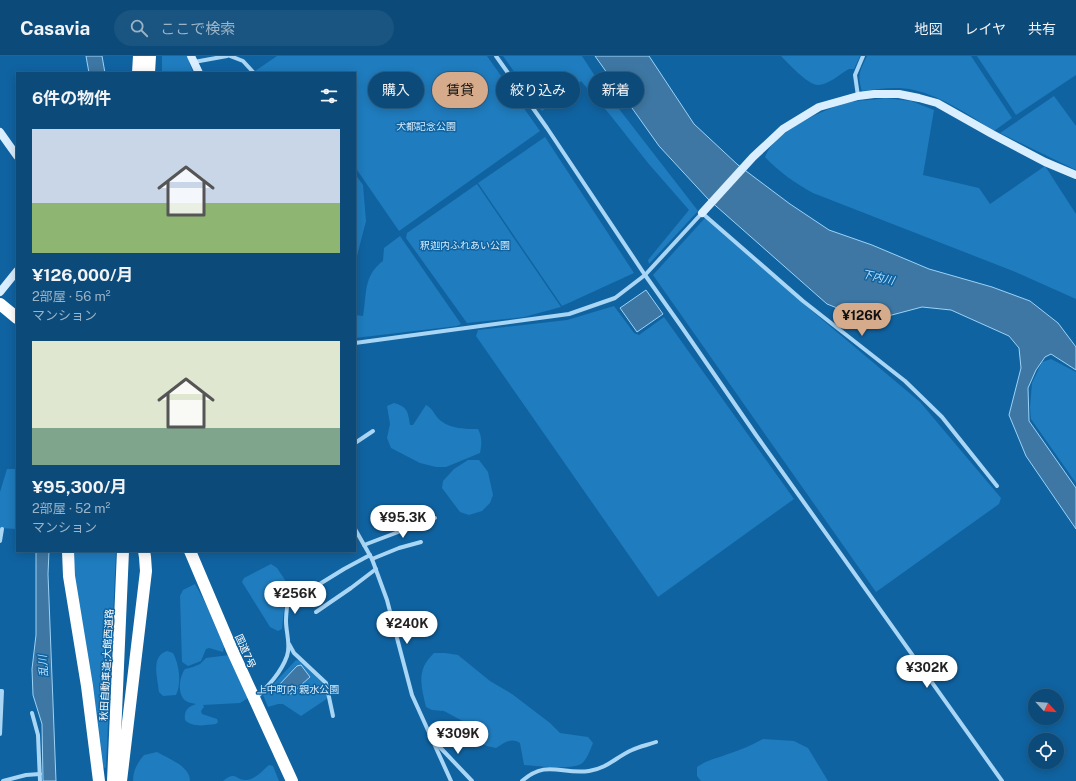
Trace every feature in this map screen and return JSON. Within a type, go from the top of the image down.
[{"type":"highway","points":[[138,72],[139,56]]},
{"type":"highway","points":[[146,56],[147,72]]},
{"type":"highway","points":[[147,72],[150,56]]},
{"type":"highway","points":[[154,56],[155,72]]},
{"type":"highway","points":[[0,304],[16,317]]},
{"type":"highway","points":[[68,552],[69,576],[87,686],[99,781]]},
{"type":"highway","name":"秋田自動車道;大館西道路","points":[[113,781],[123,552]]},
{"type":"highway","points":[[121,781],[146,571],[144,552]]},
{"type":"highway","name":"国道7号","points":[[190,552],[232,650],[292,781]]},
{"type":"street","points":[[199,72],[193,59],[229,56],[243,61],[253,72]]},
{"type":"street","points":[[496,56],[547,128],[645,275],[756,435],[1002,781]]},
{"type":"street","points":[[858,96],[855,75],[863,56]]},
{"type":"street","points":[[356,343],[569,314],[615,298],[645,275],[753,157],[783,129],[820,107],[858,96],[874,94],[899,94],[937,103],[1045,162],[1076,175]]},
{"type":"street","points":[[0,132],[16,155]]},
{"type":"street","points":[[702,213],[803,301],[905,381],[942,417],[997,486]]},
{"type":"street","points":[[0,292],[16,272]]},
{"type":"street","points":[[356,441],[373,431]]},
{"type":"street","points":[[364,545],[435,518]]},
{"type":"street","points":[[0,541],[2,529]]},
{"type":"street","points":[[356,531],[371,557],[387,600],[412,695],[451,781]]},
{"type":"street","points":[[255,699],[271,683],[279,672],[287,656],[289,644],[286,622],[288,599],[296,593],[318,585],[344,569],[371,557],[421,542]]},
{"type":"street","points":[[316,612],[376,569]]},
{"type":"street","points":[[289,644],[294,653],[326,683],[333,716]]},
{"type":"street","points":[[0,691],[2,691],[0,734]]},
{"type":"street","points":[[32,713],[38,735],[40,781]]},
{"type":"street","points":[[433,740],[472,781]]},
{"type":"street","points":[[522,781],[529,775],[541,769],[576,772],[590,771],[607,766],[632,750],[656,742]]},
{"type":"street","points":[[3,781],[26,775],[40,774]]},
{"type":"green space","points":[[162,56],[187,56],[193,72],[162,72]]},
{"type":"green space","name":"犬都記念公園","points":[[277,56],[487,56],[498,72],[496,72],[496,108],[524,108],[540,131],[399,231],[356,168],[356,72],[253,72]]},
{"type":"green space","points":[[503,56],[582,56],[592,72],[588,72],[588,89],[581,81],[580,82],[580,72],[514,72]]},
{"type":"green space","points":[[781,56],[860,56],[854,69],[849,69],[830,81],[822,85],[818,85],[804,78]]},
{"type":"green space","points":[[867,56],[971,56],[1012,118],[994,131],[956,107],[925,93],[901,88],[862,91],[860,73]]},
{"type":"green space","points":[[977,56],[1076,56],[1076,75],[1016,115]]},
{"type":"green space","points":[[1054,96],[1076,126],[1076,170],[1000,133]]},
{"type":"green space","points":[[885,98],[911,101],[934,110],[923,175],[979,188],[990,204],[1045,166],[1076,214],[1076,299],[1013,271],[813,193],[776,168],[765,157],[770,147],[779,138],[789,130],[815,115],[828,109],[851,102]]},
{"type":"green space","points":[[604,108],[618,108],[698,211],[649,264],[648,260],[689,210],[648,163]]},
{"type":"green space","points":[[545,137],[634,273],[562,306],[478,183]]},
{"type":"green space","points":[[356,175],[363,185],[366,221],[357,256]]},
{"type":"green space","name":"釈迦内ふれあい公園","points":[[477,184],[561,307],[524,317],[467,323],[406,238],[407,233]]},
{"type":"green space","points":[[705,218],[920,402],[1001,498],[999,504],[876,592],[653,275]]},
{"type":"green space","points":[[400,236],[461,324],[457,326],[356,338],[356,315],[363,316],[369,279],[372,273],[383,261],[384,248]]},
{"type":"green space","points":[[614,306],[634,333],[639,335],[664,317],[794,499],[658,597],[476,336],[478,330],[567,320]]},
{"type":"green space","points":[[1051,359],[1076,372],[1076,483],[1031,419],[1030,407],[1032,383],[1042,362]]},
{"type":"green space","points":[[394,403],[405,408],[409,417],[410,425],[413,425],[426,405],[445,424],[459,428],[478,429],[481,441],[480,453],[446,467],[436,467],[420,463],[391,448],[387,438],[390,424],[387,406]]},
{"type":"green space","points":[[468,460],[479,460],[488,472],[493,495],[490,503],[482,511],[469,515],[460,512],[442,488],[443,481],[454,469]]},
{"type":"green space","points":[[7,469],[16,469],[16,529],[0,528],[0,492]]},
{"type":"green space","points":[[73,552],[116,552],[105,768],[103,767],[75,578]]},
{"type":"green space","points":[[271,564],[277,568],[287,583],[281,588],[285,599],[282,629],[278,631],[270,627],[242,582],[244,578]]},
{"type":"green space","points":[[195,584],[206,604],[224,647],[223,652],[209,648],[206,649],[201,661],[188,666],[182,662],[180,596],[183,590]]},
{"type":"green space","points":[[167,651],[173,653],[175,657],[179,674],[179,685],[176,695],[163,696],[159,692],[156,668],[158,658]]},
{"type":"green space","points":[[434,653],[458,655],[490,681],[512,694],[550,723],[560,733],[588,737],[593,743],[585,760],[581,764],[570,767],[524,765],[520,743],[517,741],[505,743],[496,748],[487,746],[478,742],[470,725],[444,711],[432,710],[426,707],[421,678],[424,666]]},
{"type":"green space","points":[[229,655],[248,698],[240,703],[203,705],[204,707],[201,711],[202,714],[217,719],[218,722],[216,724],[199,725],[188,723],[185,720],[185,714],[190,706],[196,704],[186,701],[181,695],[180,681],[183,672],[185,669],[200,664],[206,658]]},
{"type":"green space","name":"上中町内 親水公園","points":[[296,660],[300,661],[325,685],[328,697],[301,716],[283,704],[268,707],[263,695]]},
{"type":"green space","points":[[763,739],[794,741],[808,748],[828,781],[701,781],[697,776],[697,767],[701,764],[742,749]]},
{"type":"green space","points":[[157,752],[183,767],[187,771],[190,781],[133,781],[139,761],[144,755]]},
{"type":"green space","points":[[269,765],[273,766],[279,781],[223,781],[231,776],[243,780],[250,779]]},
{"type":"water","points":[[86,56],[102,56],[105,72],[89,72]]},
{"type":"water","name":"下内川","points":[[595,56],[649,56],[694,124],[738,165],[790,204],[829,230],[872,245],[929,269],[992,287],[1030,301],[1058,323],[1076,347],[1076,370],[1051,354],[1045,357],[1036,370],[1028,388],[1029,421],[1076,488],[1076,529],[1026,456],[1009,415],[1021,368],[1019,348],[1009,336],[951,310],[922,307],[888,316],[865,319],[827,304],[708,199],[659,146],[632,108],[644,108],[644,72],[606,72]]},
{"type":"water","points":[[646,290],[663,314],[637,332],[620,308]]},
{"type":"water","name":"乱川","points":[[36,552],[49,552],[48,574],[56,781],[43,781],[42,724],[33,695],[32,669],[36,635]]},
{"type":"water","points":[[301,665],[310,677],[291,694],[286,694],[278,686],[297,666]]}]
